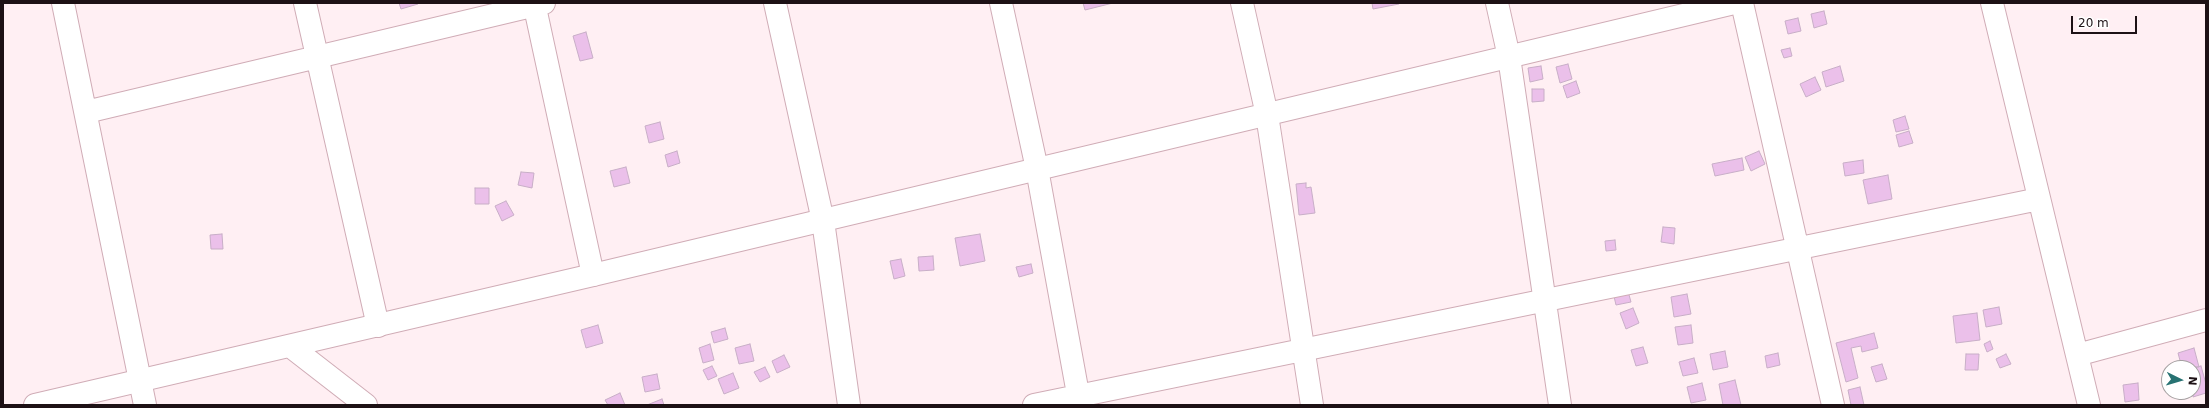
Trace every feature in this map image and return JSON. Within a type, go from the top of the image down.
[{"type":"street","points":[[63,3],[145,405]]},
{"type":"street","points":[[305,3],[378,326]]},
{"type":"street","points":[[775,3],[823,220],[849,405]]},
{"type":"street","points":[[1001,3],[1037,169],[1079,400]]},
{"type":"street","points":[[1242,3],[1267,115],[1312,405]]},
{"type":"street","points":[[1497,3],[1509,57],[1560,405]]},
{"type":"street","points":[[35,405],[378,326],[1734,3]]},
{"type":"street","points":[[1742,3],[1832,405]]},
{"type":"street","points":[[1992,3],[2089,405]]},
{"type":"street","points":[[86,112],[538,4],[593,275]]},
{"type":"street","points":[[1034,405],[1079,400],[1304,350],[2039,199]]},
{"type":"street","points":[[2077,355],[2206,320]]},
{"type":"street","points":[[290,346],[366,405]]},
{"type":"building","points":[[399,3],[418,3],[418,4],[401,9]]},
{"type":"building","points":[[1083,3],[1113,3],[1085,10]]},
{"type":"building","points":[[1372,3],[1399,3],[1399,4],[1373,9]]},
{"type":"building","points":[[1824,11],[1827,24],[1814,28],[1811,14]]},
{"type":"building","points":[[1798,18],[1801,31],[1788,34],[1785,21]]},
{"type":"building","points":[[586,32],[593,58],[580,61],[573,36]]},
{"type":"building","points":[[1790,48],[1792,56],[1784,58],[1781,50]]},
{"type":"building","points":[[1568,64],[1572,79],[1560,83],[1556,67]]},
{"type":"building","points":[[1541,66],[1543,79],[1530,82],[1528,68]]},
{"type":"building","points":[[1840,66],[1844,81],[1826,87],[1822,72]]},
{"type":"building","points":[[1815,77],[1821,90],[1806,97],[1800,84]]},
{"type":"building","points":[[1576,81],[1580,93],[1567,98],[1563,86]]},
{"type":"building","points":[[1532,89],[1544,89],[1544,101],[1532,102]]},
{"type":"building","points":[[1905,116],[1909,129],[1896,132],[1893,120]]},
{"type":"building","points":[[660,122],[664,139],[649,143],[645,126]]},
{"type":"building","points":[[1909,131],[1913,143],[1899,147],[1896,135]]},
{"type":"building","points":[[677,151],[680,163],[668,167],[665,155]]},
{"type":"building","points":[[1759,151],[1765,164],[1751,171],[1745,157]]},
{"type":"building","points":[[1742,158],[1744,170],[1715,176],[1712,164]]},
{"type":"building","points":[[1863,160],[1864,173],[1845,176],[1843,163]]},
{"type":"building","points":[[626,167],[630,183],[614,187],[610,171]]},
{"type":"building","points":[[521,172],[534,173],[532,188],[518,185]]},
{"type":"building","points":[[1888,175],[1892,199],[1868,204],[1863,180]]},
{"type":"building","points":[[1306,183],[1306,188],[1311,187],[1315,213],[1299,215],[1296,184]]},
{"type":"building","points":[[475,188],[489,188],[489,204],[475,204]]},
{"type":"building","points":[[506,201],[514,215],[502,221],[495,206]]},
{"type":"building","points":[[1663,227],[1675,228],[1674,244],[1661,242]]},
{"type":"building","points":[[222,234],[223,249],[211,249],[210,235]]},
{"type":"building","points":[[980,234],[985,261],[960,266],[955,238]]},
{"type":"building","points":[[1615,240],[1616,250],[1606,251],[1605,241]]},
{"type":"building","points":[[933,256],[934,270],[919,271],[918,257]]},
{"type":"building","points":[[901,259],[905,276],[894,279],[890,261]]},
{"type":"building","points":[[1031,264],[1033,273],[1019,277],[1016,267]]},
{"type":"building","points":[[1626,284],[1631,302],[1616,305],[1612,288]]},
{"type":"building","points":[[1687,294],[1691,314],[1674,317],[1671,297]]},
{"type":"building","points":[[1999,307],[2002,324],[1986,327],[1983,310]]},
{"type":"building","points":[[1633,308],[1639,323],[1626,329],[1620,313]]},
{"type":"building","points":[[1977,313],[1980,340],[1956,343],[1953,316]]},
{"type":"building","points":[[598,325],[603,343],[586,348],[581,330]]},
{"type":"building","points":[[1691,325],[1693,343],[1678,345],[1675,327]]},
{"type":"building","points":[[725,328],[728,339],[714,343],[711,332]]},
{"type":"building","points":[[1874,333],[1878,348],[1862,352],[1861,346],[1851,348],[1858,378],[1846,382],[1836,343]]},
{"type":"building","points":[[1990,341],[1993,349],[1987,352],[1984,344]]},
{"type":"building","points":[[710,344],[714,360],[703,363],[699,348]]},
{"type":"building","points":[[750,344],[754,361],[739,364],[735,348]]},
{"type":"building","points":[[1643,347],[1648,363],[1636,366],[1631,350]]},
{"type":"building","points":[[2194,348],[2197,360],[2180,360],[2178,353]]},
{"type":"building","points":[[1725,351],[1728,367],[1713,370],[1710,354]]},
{"type":"building","points":[[1778,353],[1780,365],[1767,368],[1765,356]]},
{"type":"building","points":[[1966,354],[1979,354],[1978,370],[1965,370]]},
{"type":"building","points":[[2006,354],[2011,364],[2000,368],[1996,359]]},
{"type":"building","points":[[784,355],[790,367],[777,373],[772,361]]},
{"type":"building","points":[[1694,358],[1698,373],[1683,376],[1679,362]]},
{"type":"building","points":[[1882,364],[1887,379],[1876,382],[1871,367]]},
{"type":"building","points":[[712,366],[717,376],[708,380],[703,370]]},
{"type":"building","points":[[2201,366],[2206,384],[2206,393],[2201,395]]},
{"type":"building","points":[[765,367],[770,377],[760,382],[754,372]]},
{"type":"building","points":[[733,373],[739,388],[724,394],[718,379]]},
{"type":"building","points":[[657,374],[660,389],[645,392],[642,377]]},
{"type":"building","points":[[1735,380],[1741,405],[1723,405],[1719,384]]},
{"type":"building","points":[[1702,383],[1706,400],[1691,403],[1687,387]]},
{"type":"building","points":[[2138,383],[2139,400],[2125,402],[2123,385]]},
{"type":"building","points":[[1860,387],[1864,405],[1851,405],[1848,390]]},
{"type":"building","points":[[620,393],[625,405],[608,405],[605,400]]},
{"type":"building","points":[[662,399],[664,405],[647,405]]}]
